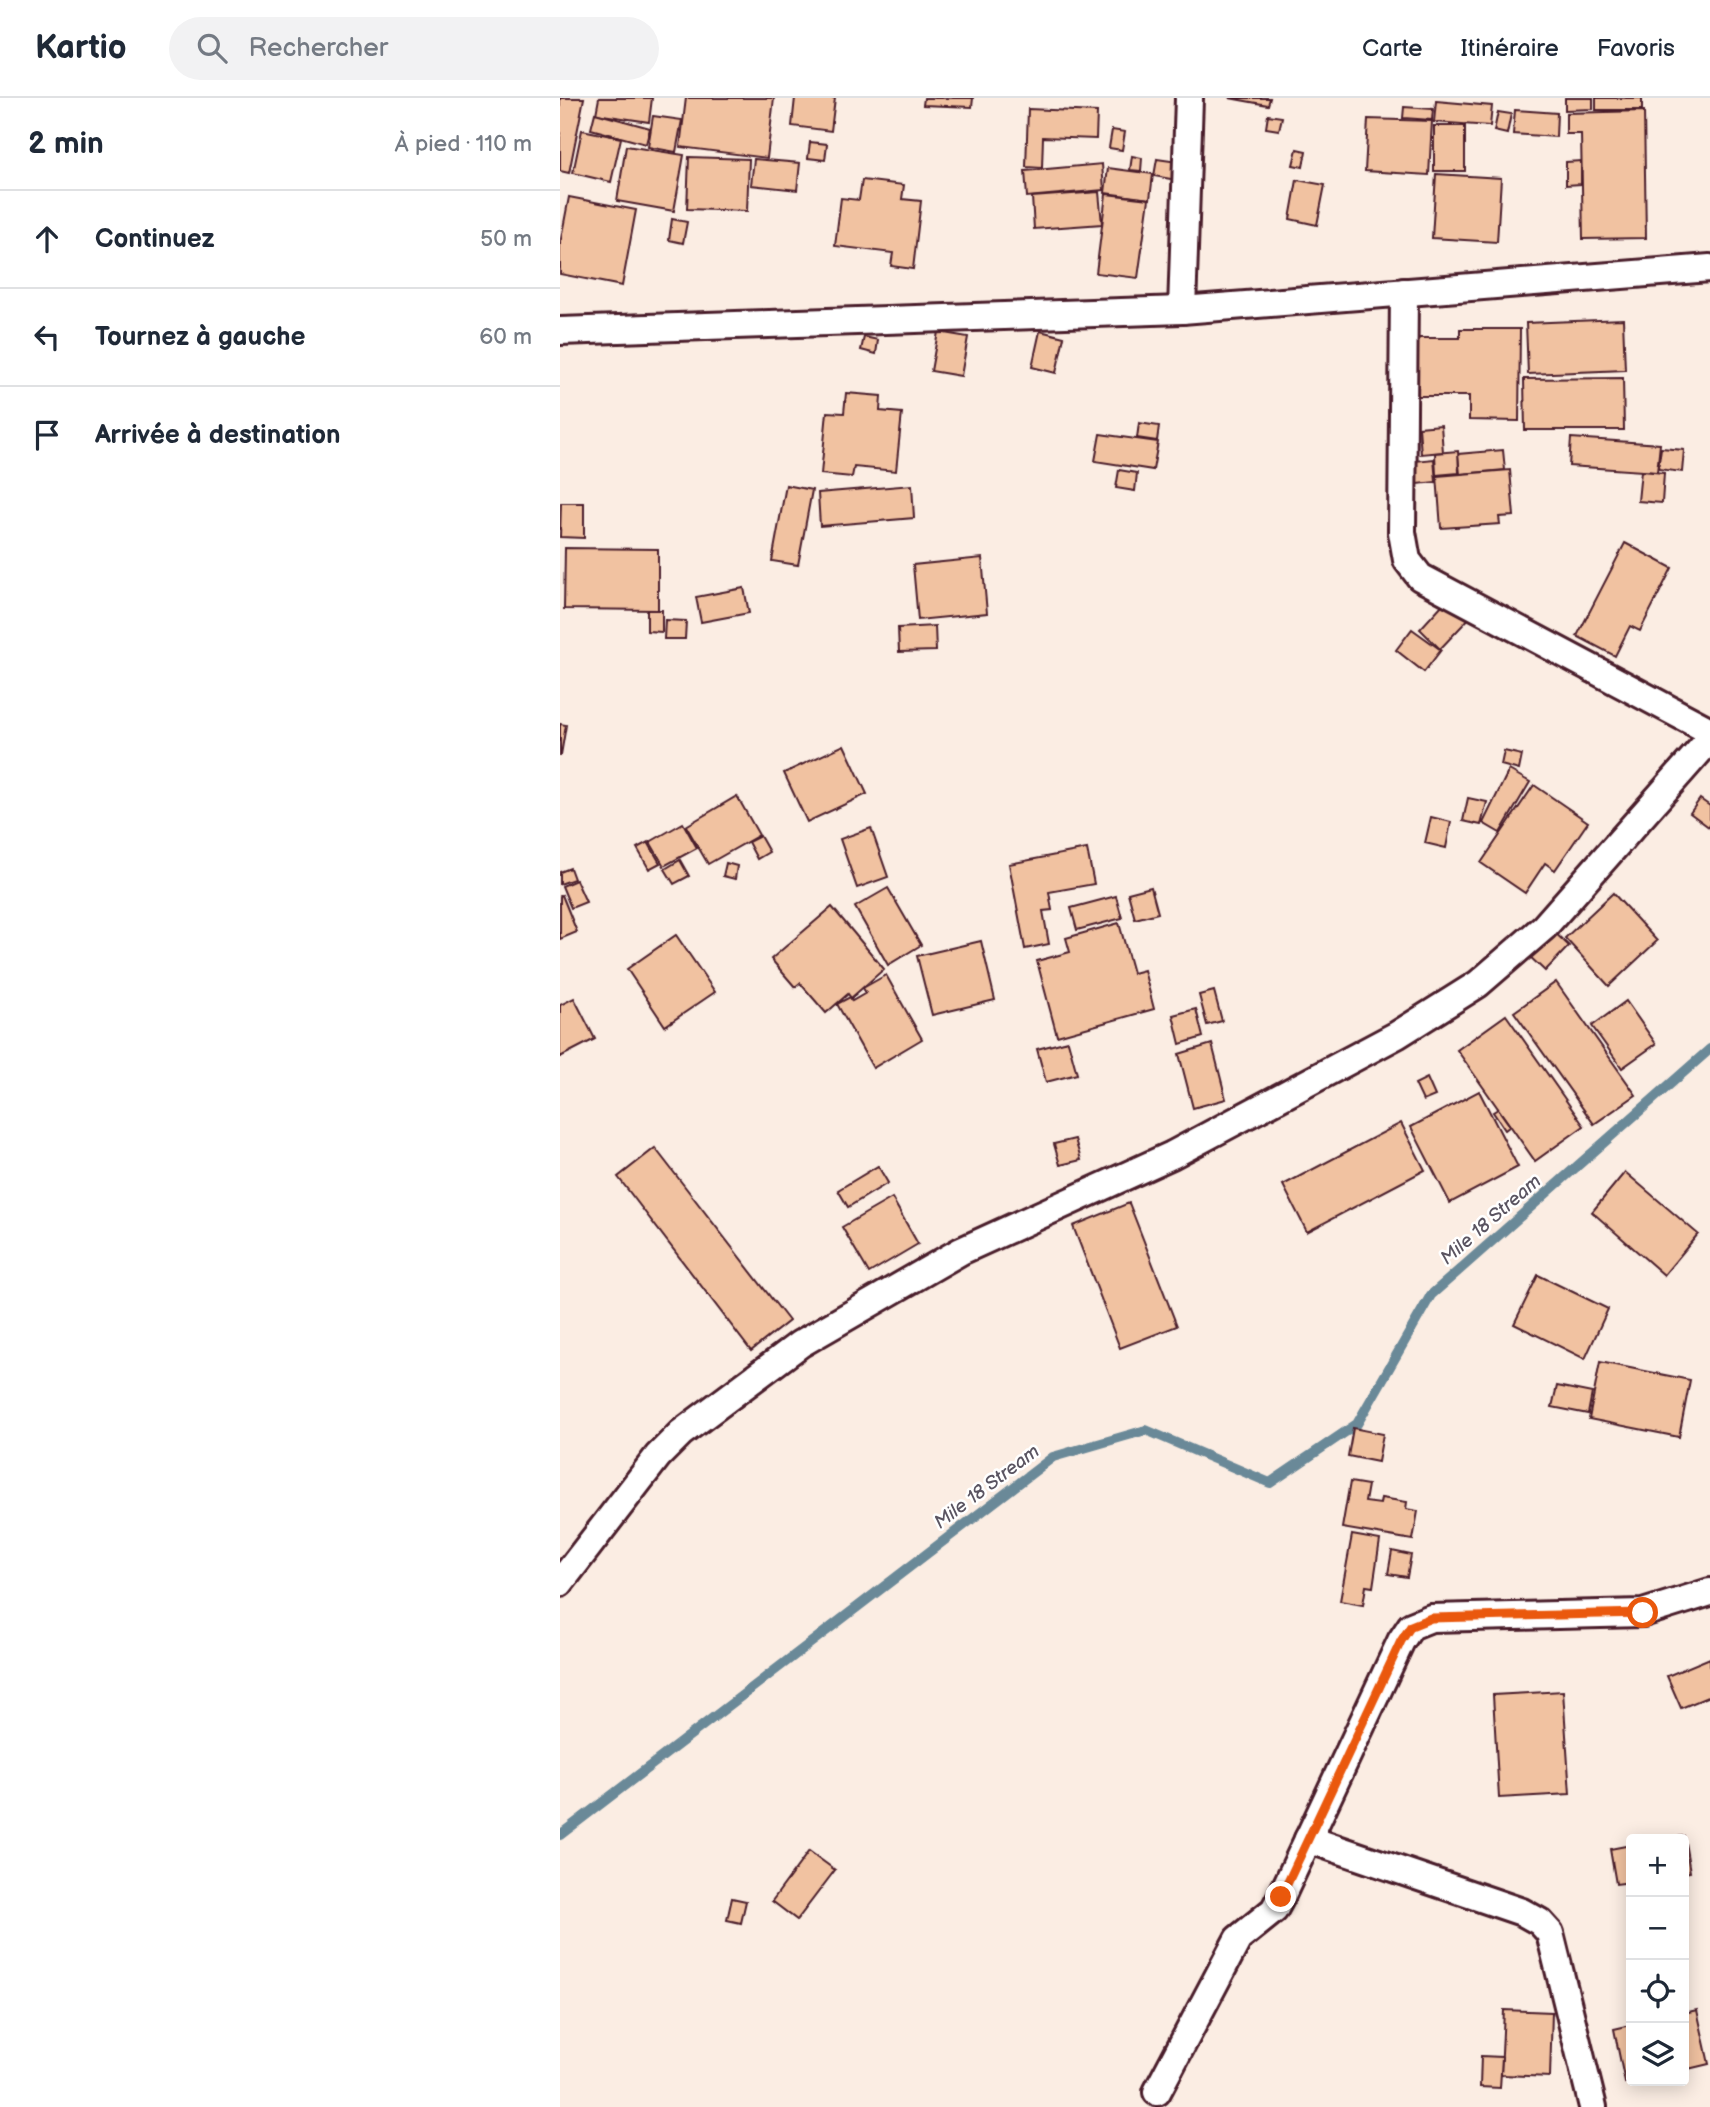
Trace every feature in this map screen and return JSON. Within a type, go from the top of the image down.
[{"type":"street","points":[[1182,310],[1189,98]]},
{"type":"street","points":[[560,331],[1182,310],[1710,268]]},
{"type":"street","points":[[1404,292],[1402,532],[1407,560],[1420,577],[1710,730]]},
{"type":"street","points":[[560,1583],[658,1456],[681,1433],[800,1344],[961,1251],[1172,1155],[1397,1035],[1478,984],[1544,927],[1710,739]]},
{"type":"street","points":[[1157,2092],[1238,1939],[1274,1910],[1401,1641],[1411,1626],[1431,1618],[1643,1613],[1710,1592]]},
{"type":"street","points":[[1308,1839],[1522,1912],[1539,1922],[1550,1933],[1593,2107]]},
{"type":"building","points":[[560,98],[584,98],[569,173],[560,171]]},
{"type":"building","points":[[599,98],[652,98],[649,122],[596,114]]},
{"type":"building","points":[[686,98],[774,98],[767,158],[680,147]]},
{"type":"building","points":[[795,98],[835,98],[831,131],[792,126]]},
{"type":"building","points":[[924,98],[973,98],[972,107],[923,105]]},
{"type":"building","points":[[1229,98],[1270,98],[1268,105]]},
{"type":"building","points":[[1565,98],[1593,98],[1593,109],[1565,110]]},
{"type":"building","points":[[1596,98],[1642,98],[1642,110],[1596,110]]},
{"type":"building","points":[[1436,101],[1492,106],[1490,126],[1434,122]]},
{"type":"building","points":[[1404,107],[1433,109],[1432,120],[1403,118]]},
{"type":"building","points":[[1028,109],[1097,112],[1096,139],[1043,137],[1042,168],[1026,167]]},
{"type":"building","points":[[1515,110],[1557,113],[1556,137],[1513,134]]},
{"type":"building","points":[[1644,111],[1646,238],[1583,239],[1581,134],[1566,134],[1566,113]]},
{"type":"building","points":[[1498,112],[1511,114],[1507,134],[1494,131]]},
{"type":"building","points":[[595,113],[650,128],[646,144],[591,129]]},
{"type":"building","points":[[1268,115],[1282,117],[1279,130],[1266,128]]},
{"type":"building","points":[[653,116],[682,120],[676,152],[648,147]]},
{"type":"building","points":[[1368,119],[1432,121],[1429,175],[1365,171]]},
{"type":"building","points":[[1434,126],[1465,126],[1465,171],[1434,171]]},
{"type":"building","points":[[582,130],[621,138],[611,182],[573,173]]},
{"type":"building","points":[[1112,130],[1125,132],[1122,150],[1109,148]]},
{"type":"building","points":[[810,142],[827,144],[825,160],[808,158]]},
{"type":"building","points":[[626,146],[684,155],[674,211],[617,201]]},
{"type":"building","points":[[1297,149],[1306,151],[1303,167],[1293,165]]},
{"type":"building","points":[[1132,156],[1142,158],[1141,171],[1130,170]]},
{"type":"building","points":[[689,157],[749,159],[747,211],[687,209]]},
{"type":"building","points":[[754,159],[800,163],[797,190],[751,185]]},
{"type":"building","points":[[1157,159],[1185,163],[1182,181],[1154,176]]},
{"type":"building","points":[[1581,161],[1581,184],[1566,185],[1566,162]]},
{"type":"building","points":[[1102,164],[1104,190],[1027,197],[1025,171]]},
{"type":"building","points":[[1108,168],[1153,174],[1150,199],[1105,193]]},
{"type":"building","points":[[1436,174],[1501,178],[1497,242],[1432,238]]},
{"type":"building","points":[[862,180],[904,185],[902,199],[921,201],[913,269],[891,266],[893,253],[835,246],[841,198],[859,200]]},
{"type":"building","points":[[1297,180],[1325,185],[1317,225],[1290,219]]},
{"type":"building","points":[[1099,192],[1102,224],[1034,229],[1032,197]]},
{"type":"building","points":[[1106,194],[1149,199],[1138,278],[1096,273]]},
{"type":"building","points":[[569,197],[636,210],[622,286],[560,274],[560,244]]},
{"type":"building","points":[[672,219],[687,222],[683,243],[669,240]]},
{"type":"building","points":[[1623,319],[1625,370],[1528,374],[1526,323]]},
{"type":"building","points":[[1460,329],[1520,329],[1519,421],[1469,420],[1469,396],[1417,396],[1417,338],[1460,338]]},
{"type":"building","points":[[1040,331],[1064,337],[1056,373],[1032,367]]},
{"type":"building","points":[[938,332],[968,337],[961,376],[931,371]]},
{"type":"building","points":[[864,337],[878,340],[876,354],[861,350]]},
{"type":"building","points":[[1623,378],[1624,430],[1525,430],[1524,379]]},
{"type":"building","points":[[846,393],[881,396],[880,411],[902,413],[896,471],[854,467],[852,477],[821,474],[827,412],[844,413]]},
{"type":"building","points":[[1139,423],[1159,426],[1157,441],[1137,438]]},
{"type":"building","points":[[1441,425],[1443,452],[1421,454],[1419,427]]},
{"type":"building","points":[[1100,434],[1158,442],[1153,470],[1095,461]]},
{"type":"building","points":[[1571,438],[1660,444],[1657,472],[1569,466]]},
{"type":"building","points":[[1661,448],[1684,450],[1682,472],[1658,469]]},
{"type":"building","points":[[1503,450],[1505,470],[1460,474],[1458,454]]},
{"type":"building","points":[[1458,451],[1459,473],[1436,475],[1435,453]]},
{"type":"building","points":[[1434,459],[1436,482],[1417,484],[1415,461]]},
{"type":"building","points":[[1119,470],[1137,473],[1135,491],[1116,488]]},
{"type":"building","points":[[1510,470],[1514,516],[1499,517],[1500,524],[1441,528],[1437,476]]},
{"type":"building","points":[[1641,471],[1664,473],[1662,503],[1638,501]]},
{"type":"building","points":[[786,485],[812,490],[798,565],[772,561]]},
{"type":"building","points":[[912,485],[914,518],[820,526],[818,493]]},
{"type":"building","points":[[561,503],[584,503],[584,538],[560,537]]},
{"type":"building","points":[[1625,543],[1672,568],[1640,631],[1630,626],[1615,656],[1577,636]]},
{"type":"building","points":[[565,548],[658,549],[658,610],[564,609]]},
{"type":"building","points":[[982,558],[987,613],[918,620],[913,565]]},
{"type":"building","points":[[744,588],[749,613],[701,622],[696,597]]},
{"type":"building","points":[[1453,593],[1474,613],[1440,649],[1420,629]]},
{"type":"building","points":[[647,610],[662,610],[662,632],[647,631]]},
{"type":"building","points":[[665,620],[686,621],[685,639],[664,639]]},
{"type":"building","points":[[935,626],[936,651],[899,652],[898,628]]},
{"type":"building","points":[[1412,629],[1441,650],[1424,672],[1396,650]]},
{"type":"building","points":[[560,724],[566,725],[561,755],[560,755]]},
{"type":"building","points":[[844,745],[867,794],[807,822],[784,773]]},
{"type":"building","points":[[1504,751],[1522,755],[1519,770],[1501,765]]},
{"type":"building","points":[[1509,770],[1530,782],[1500,833],[1483,823]]},
{"type":"building","points":[[1534,785],[1588,822],[1555,870],[1545,863],[1525,893],[1481,863]]},
{"type":"building","points":[[737,796],[759,835],[708,864],[686,826]]},
{"type":"building","points":[[1468,798],[1487,802],[1481,825],[1463,821]]},
{"type":"building","points":[[1700,799],[1710,806],[1710,828],[1690,813]]},
{"type":"building","points":[[1431,817],[1451,822],[1446,848],[1425,843]]},
{"type":"building","points":[[683,823],[697,848],[664,866],[650,842]]},
{"type":"building","points":[[871,828],[888,877],[857,888],[840,839]]},
{"type":"building","points":[[760,836],[769,852],[757,859],[748,842]]},
{"type":"building","points":[[648,842],[660,863],[649,869],[637,848]]},
{"type":"building","points":[[1087,849],[1094,884],[1049,892],[1052,910],[1043,911],[1049,944],[1025,949],[1009,864]]},
{"type":"building","points":[[680,860],[689,876],[674,884],[665,869]]},
{"type":"building","points":[[726,863],[737,866],[735,879],[723,876]]},
{"type":"building","points":[[570,868],[574,879],[560,884],[560,872]]},
{"type":"building","points":[[576,880],[586,902],[571,908],[562,886]]},
{"type":"building","points":[[1151,887],[1158,913],[1135,919],[1128,893]]},
{"type":"building","points":[[888,888],[921,945],[888,965],[855,907]]},
{"type":"building","points":[[1613,893],[1657,941],[1609,986],[1565,938]]},
{"type":"building","points":[[562,895],[577,932],[560,939],[560,896]]},
{"type":"building","points":[[1116,896],[1122,918],[1077,930],[1071,908]]},
{"type":"building","points":[[832,907],[884,969],[851,998],[848,994],[826,1013],[800,983],[795,987],[771,959]]},
{"type":"building","points":[[1119,923],[1133,973],[1144,970],[1154,1009],[1057,1036],[1037,961],[1070,952],[1066,938]]},
{"type":"building","points":[[1551,929],[1569,946],[1545,971],[1527,954]]},
{"type":"building","points":[[676,935],[715,992],[665,1026],[627,969]]},
{"type":"building","points":[[981,941],[995,1000],[932,1015],[917,956]]},
{"type":"building","points":[[886,975],[922,1039],[873,1068],[837,1004],[850,997],[852,1001],[866,993],[863,988]]},
{"type":"building","points":[[1556,982],[1636,1095],[1594,1124],[1514,1012]]},
{"type":"building","points":[[1214,991],[1222,1021],[1207,1025],[1199,995]]},
{"type":"building","points":[[574,998],[595,1039],[560,1057],[560,1005]]},
{"type":"building","points":[[1626,1001],[1656,1044],[1622,1068],[1592,1026]]},
{"type":"building","points":[[1196,1009],[1203,1037],[1180,1044],[1173,1015]]},
{"type":"building","points":[[1506,1015],[1584,1126],[1535,1161],[1457,1050]]},
{"type":"building","points":[[1068,1041],[1077,1074],[1046,1082],[1037,1049]]},
{"type":"building","points":[[1212,1044],[1226,1099],[1193,1108],[1179,1054]]},
{"type":"building","points":[[1427,1078],[1435,1096],[1423,1101],[1415,1084]]},
{"type":"building","points":[[1479,1091],[1518,1167],[1450,1203],[1411,1127]]},
{"type":"building","points":[[1498,1109],[1510,1126],[1505,1130],[1493,1112]]},
{"type":"building","points":[[1401,1123],[1425,1170],[1307,1232],[1283,1185]]},
{"type":"building","points":[[1075,1139],[1081,1160],[1060,1165],[1054,1144]]},
{"type":"building","points":[[655,1148],[789,1321],[751,1351],[618,1177]]},
{"type":"building","points":[[878,1166],[888,1183],[848,1207],[838,1190]]},
{"type":"building","points":[[1625,1172],[1698,1234],[1664,1275],[1592,1212]]},
{"type":"building","points":[[892,1198],[918,1244],[869,1273],[842,1227]]},
{"type":"building","points":[[1129,1203],[1177,1326],[1120,1348],[1073,1226]]},
{"type":"building","points":[[1538,1275],[1608,1309],[1585,1359],[1514,1324]]},
{"type":"building","points":[[1600,1362],[1690,1380],[1679,1437],[1589,1419]]},
{"type":"building","points":[[1557,1386],[1592,1393],[1588,1414],[1552,1407]]},
{"type":"building","points":[[1353,1428],[1383,1434],[1378,1462],[1348,1456]]},
{"type":"building","points":[[1350,1482],[1368,1485],[1365,1502],[1380,1504],[1381,1498],[1407,1502],[1406,1509],[1418,1511],[1413,1540],[1342,1528]]},
{"type":"building","points":[[1352,1535],[1380,1540],[1373,1587],[1366,1586],[1363,1605],[1340,1601]]},
{"type":"building","points":[[1392,1551],[1411,1555],[1407,1577],[1388,1574]]},
{"type":"building","points":[[1710,1658],[1710,1696],[1681,1708],[1667,1676]]},
{"type":"building","points":[[1563,1691],[1570,1794],[1499,1798],[1493,1695]]},
{"type":"building","points":[[1626,1846],[1626,1883],[1616,1884],[1610,1849]]},
{"type":"building","points":[[809,1851],[835,1870],[797,1920],[772,1901]]},
{"type":"building","points":[[732,1898],[746,1901],[741,1923],[727,1920]]},
{"type":"building","points":[[1504,2010],[1552,2012],[1550,2077],[1501,2075]]},
{"type":"building","points":[[1697,2010],[1709,2064],[1689,2069],[1689,2023],[1689,2012]]},
{"type":"building","points":[[1626,2026],[1626,2083],[1625,2083],[1614,2029]]},
{"type":"building","points":[[1481,2056],[1502,2057],[1500,2088],[1480,2087]]},
{"type":"waterway","name":"Mile 18 Stream","points":[[560,1835],[1053,1457],[1146,1430],[1270,1483],[1357,1424],[1431,1295],[1710,1049]]},
{"type":"route","points":[[1281,1897],[1401,1641],[1411,1626],[1431,1618],[1643,1613]]}]
